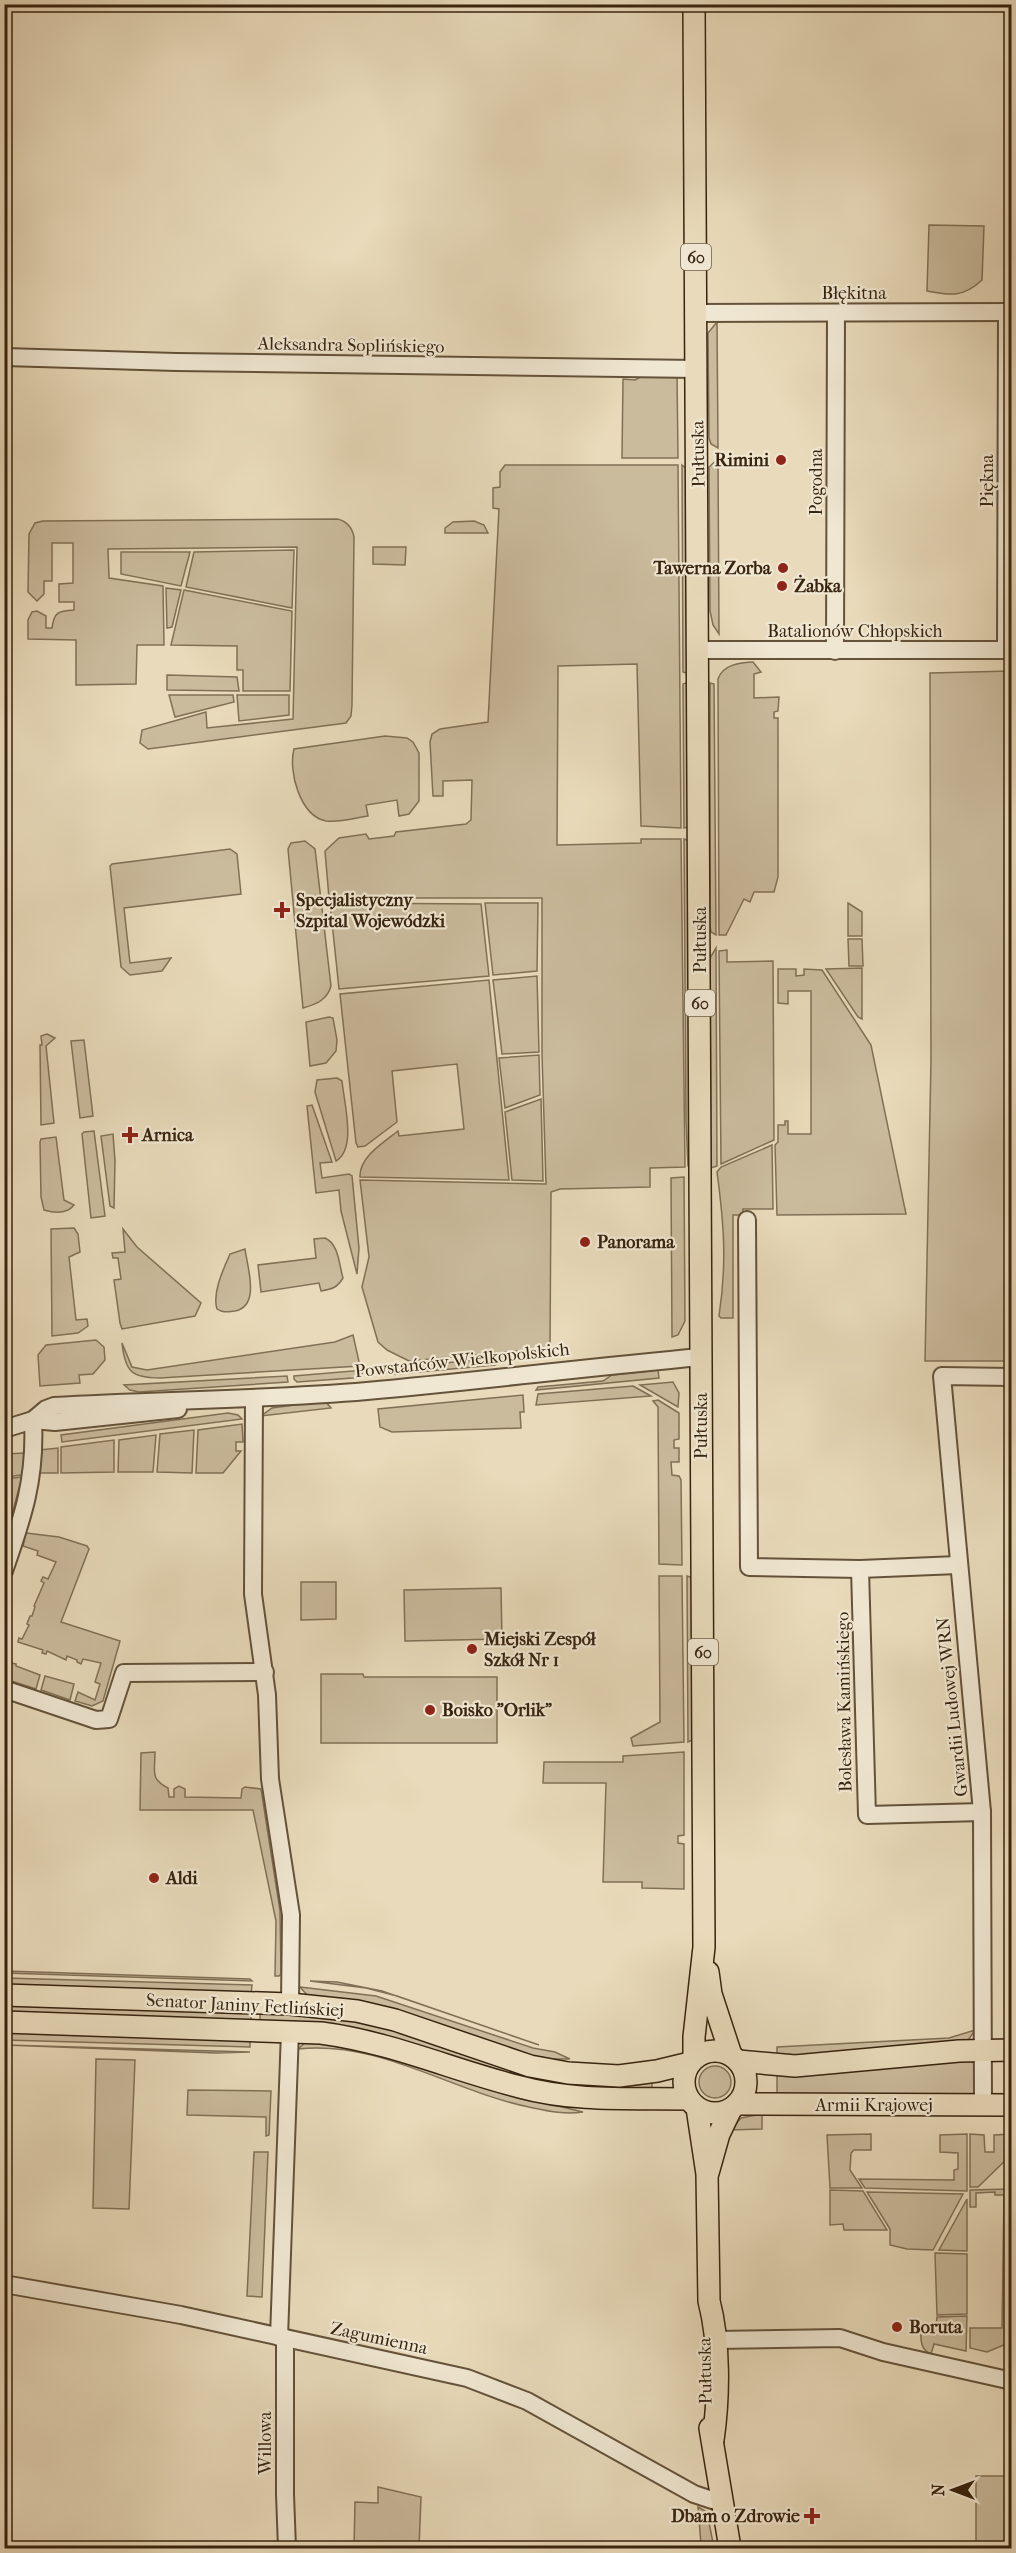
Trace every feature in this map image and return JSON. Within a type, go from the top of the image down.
[{"type":"main road","name":"Pułtuska","points":[[692,2060],[704,1947],[694,4]]},
{"type":"main road","name":"Pułtuska","points":[[704,1947],[711,1994],[735,2058]]},
{"type":"main road","name":"Senator Janiny Fetlińskiej","points":[[4,1995],[323,2006],[378,2015],[530,2066],[568,2073],[619,2076],[657,2071],[692,2060]]},
{"type":"main road","name":"Senator Janiny Fetlińskiej","points":[[4,2022],[290,2031],[355,2037],[521,2088],[567,2097],[693,2104]]},
{"type":"main road","points":[[735,2058],[746,2075],[746,2083],[745,2091],[734,2107],[710,2113],[693,2104],[683,2085],[684,2077],[692,2060],[708,2051],[716,2050],[735,2058],[772,2065],[805,2065],[983,2050],[1011,2050]]},
{"type":"main road","name":"Pułtuska","points":[[693,2104],[707,2174],[709,2301],[714,2319],[717,2410],[713,2440]]},
{"type":"main road","name":"Armii Krajowej","points":[[734,2107],[1011,2105]]},
{"type":"main road","name":"Pułtuska","points":[[707,2174],[719,2134],[734,2107]]},
{"type":"main road","name":"Pułtuska","points":[[709,2301],[704,2320],[703,2390],[730,2548]]},
{"type":"street","name":"Błękitna","points":[[696,313],[1009,312]]},
{"type":"street","name":"Piękna","points":[[1009,312],[1009,650]]},
{"type":"street","name":"Pogodna","points":[[836,313],[836,651]]},
{"type":"street","name":"Aleksandra Soplińskiego","points":[[4,357],[176,362],[697,369]]},
{"type":"street","name":"Batalionów Chłopskich","points":[[699,650],[1009,650]]},
{"type":"street","points":[[747,1220],[749,1567],[860,1569],[958,1565]]},
{"type":"street","name":"Powstańców Wielkopolskich","points":[[4,1429],[33,1420],[55,1422],[155,1413],[226,1400],[368,1390],[701,1357]]},
{"type":"street","name":"Gwardii Ludowej WRN","points":[[983,2105],[982,1812],[942,1376],[1011,1377]]},
{"type":"street","points":[[254,1398],[251,1572],[255,1616],[265,1672],[270,1779],[291,1915],[290,2004]]},
{"type":"street","points":[[4,1571],[27,1505],[34,1449],[33,1420]]},
{"type":"street","name":"Bolesława Kamińskiego","points":[[860,1569],[867,1815],[982,1812]]},
{"type":"street","points":[[4,1689],[96,1720],[109,1719],[124,1673],[265,1672]]},
{"type":"street","name":"Willowa","points":[[287,2548],[282,2338],[290,2031]]},
{"type":"street","name":"Zagumienna","points":[[4,2284],[181,2315],[447,2373],[494,2387],[527,2401],[694,2494],[712,2500],[721,2499]]},
{"type":"street","points":[[715,2340],[840,2338],[883,2352],[1011,2381]]},
{"type":"shaded area","points":[[929,225],[984,226],[982,280],[975,286],[957,294],[927,291]]},
{"type":"shaded area","points":[[717,322],[718,448],[711,444],[709,438],[708,333]]},
{"type":"shaded area","points":[[677,373],[678,458],[622,458],[623,379],[635,380],[644,375]]},
{"type":"shaded area","points":[[718,459],[719,634],[713,625],[710,611],[709,467]]},
{"type":"shaded area","points":[[505,465],[678,465],[681,828],[641,826],[637,664],[558,666],[557,845],[641,843],[641,839],[681,839],[685,1167],[650,1168],[650,1187],[560,1189],[551,1192],[550,1348],[409,1361],[387,1350],[378,1342],[362,1287],[369,1257],[360,1180],[546,1184],[542,1054],[542,898],[329,898],[325,851],[339,838],[366,834],[369,839],[394,836],[396,832],[466,824],[471,820],[472,780],[443,781],[443,796],[433,796],[430,742],[432,734],[440,729],[488,722],[499,509],[493,508],[493,488],[500,487],[500,472]]},
{"type":"shaded area","points":[[682,465],[687,469],[689,674],[683,672]]},
{"type":"shaded area","points":[[337,519],[348,525],[354,537],[352,705],[351,716],[346,723],[148,749],[140,743],[142,730],[206,712],[207,728],[293,719],[297,547],[108,549],[109,578],[163,586],[164,645],[137,645],[136,684],[76,685],[76,640],[28,639],[28,620],[32,612],[37,611],[46,616],[46,628],[52,628],[58,613],[74,610],[74,602],[59,602],[59,584],[73,583],[73,543],[52,543],[52,581],[44,581],[44,594],[37,601],[28,592],[29,534],[35,523],[43,521]]},
{"type":"shaded area","points":[[474,521],[484,525],[488,533],[445,533],[445,528],[453,522]]},
{"type":"shaded area","points":[[373,547],[406,547],[405,565],[373,564]]},
{"type":"shaded area","points":[[294,550],[292,608],[186,587],[194,552]]},
{"type":"shaded area","points":[[121,552],[190,552],[181,586],[121,574]]},
{"type":"shaded area","points":[[166,588],[181,590],[172,627],[167,628]]},
{"type":"shaded area","points":[[184,590],[292,611],[290,691],[243,691],[243,670],[237,670],[237,646],[171,645]]},
{"type":"shaded area","points":[[753,662],[761,672],[754,674],[754,698],[779,697],[778,711],[774,712],[774,718],[778,718],[778,877],[774,892],[754,892],[750,902],[744,899],[726,935],[719,935],[718,679],[728,667]]},
{"type":"shaded area","points":[[1011,671],[1011,1361],[925,1361],[931,1061],[930,673]]},
{"type":"shaded area","points":[[167,675],[237,677],[239,691],[167,690]]},
{"type":"shaded area","points":[[689,682],[691,826],[684,828],[683,684]]},
{"type":"shaded area","points":[[710,683],[714,684],[716,935],[711,932],[710,926]]},
{"type":"shaded area","points":[[169,695],[233,695],[234,702],[175,717]]},
{"type":"shaded area","points":[[237,695],[289,695],[289,715],[239,721]]},
{"type":"shaded area","points":[[385,736],[407,738],[413,742],[419,753],[419,801],[409,814],[399,816],[397,800],[366,805],[368,816],[341,821],[326,821],[309,811],[295,780],[294,749]]},
{"type":"shaded area","points":[[684,839],[690,841],[690,1166],[688,1166],[686,1120]]},
{"type":"shaded area","points":[[305,841],[315,849],[331,986],[321,1001],[303,1008],[288,849],[291,843]]},
{"type":"shaded area","points":[[230,849],[237,854],[241,894],[124,908],[130,963],[171,958],[162,971],[130,975],[121,967],[110,866]]},
{"type":"shaded area","points":[[330,903],[481,904],[489,976],[339,989]]},
{"type":"shaded area","points":[[485,903],[538,903],[537,971],[493,975]]},
{"type":"shaded area","points":[[848,903],[862,912],[862,936],[848,936]]},
{"type":"shaded area","points":[[848,939],[862,939],[863,966],[849,966]]},
{"type":"shaded area","points":[[716,948],[717,1166],[711,1168],[710,958]]},
{"type":"shaded area","points":[[727,950],[727,962],[773,961],[774,1140],[721,1164],[719,951]]},
{"type":"shaded area","points":[[862,968],[862,1019],[858,1017],[826,969]]},
{"type":"shaded area","points":[[778,969],[796,969],[796,976],[804,975],[804,969],[822,970],[871,1045],[906,1214],[777,1215],[775,1145],[778,1142],[778,1125],[785,1125],[785,1121],[788,1121],[788,1134],[811,1134],[811,991],[788,991],[788,1004],[778,1003]]},
{"type":"shaded area","points":[[5,976],[7,976],[9,1175],[5,1175]]},
{"type":"shaded area","points":[[537,976],[539,1052],[502,1054],[493,980]]},
{"type":"shaded area","points":[[489,980],[509,1180],[360,1177],[368,1157],[398,1131],[399,1136],[464,1129],[457,1064],[392,1071],[397,1122],[365,1146],[358,1147],[340,994]]},
{"type":"shaded area","points":[[333,1018],[337,1040],[336,1051],[326,1063],[310,1066],[306,1022]]},
{"type":"shaded area","points":[[47,1034],[55,1038],[46,1046],[54,1123],[41,1125],[40,1045],[42,1045],[41,1036]]},
{"type":"shaded area","points":[[84,1040],[93,1116],[80,1118],[71,1041]]},
{"type":"shaded area","points":[[539,1055],[540,1095],[505,1108],[499,1058]]},
{"type":"shaded area","points":[[337,1078],[342,1081],[348,1136],[346,1147],[336,1161],[315,1092],[317,1080]]},
{"type":"shaded area","points":[[541,1099],[543,1181],[512,1180],[505,1112]]},
{"type":"shaded area","points":[[312,1105],[332,1162],[320,1163],[322,1178],[349,1174],[352,1176],[359,1248],[357,1274],[341,1211],[339,1190],[316,1193],[307,1106]]},
{"type":"shaded area","points":[[94,1131],[105,1216],[91,1218],[82,1134]]},
{"type":"shaded area","points":[[113,1134],[114,1208],[110,1206],[101,1136]]},
{"type":"shaded area","points":[[56,1137],[64,1200],[74,1205],[68,1210],[52,1212],[44,1210],[41,1197],[40,1142],[41,1139]]},
{"type":"shaded area","points":[[772,1145],[773,1209],[743,1209],[743,1215],[733,1215],[733,1318],[721,1318],[719,1316],[724,1244],[717,1172],[721,1167]]},
{"type":"shaded area","points":[[684,1177],[685,1321],[678,1335],[672,1337],[671,1178]]},
{"type":"shaded area","points":[[74,1228],[78,1234],[80,1252],[69,1257],[76,1320],[87,1319],[88,1326],[78,1333],[52,1336],[51,1229]]},
{"type":"shaded area","points":[[123,1229],[137,1247],[201,1303],[195,1316],[122,1329],[114,1280],[121,1279],[118,1258],[113,1258],[112,1253],[125,1252]]},
{"type":"shaded area","points":[[325,1238],[336,1250],[343,1278],[336,1286],[321,1291],[319,1283],[261,1292],[258,1265],[316,1258],[314,1239]]},
{"type":"shaded area","points":[[245,1249],[251,1284],[248,1302],[243,1308],[235,1311],[221,1311],[217,1309],[216,1296],[221,1274],[230,1254]]},
{"type":"shaded area","points":[[353,1335],[360,1366],[160,1378],[150,1378],[131,1371],[125,1360],[122,1343],[132,1367],[147,1370],[335,1342]]},
{"type":"shaded area","points":[[96,1340],[104,1347],[105,1360],[93,1374],[79,1375],[80,1383],[40,1386],[38,1355],[46,1345]]},
{"type":"shaded area","points":[[507,1357],[495,1365],[397,1374],[388,1374],[382,1369]]},
{"type":"shaded area","points":[[364,1370],[360,1377],[353,1378],[297,1382],[294,1379],[294,1376]]},
{"type":"shaded area","points":[[658,1370],[659,1378],[536,1390],[538,1387],[603,1381],[612,1375]]},
{"type":"shaded area","points":[[287,1376],[288,1382],[139,1392],[130,1390],[124,1385]]},
{"type":"shaded area","points":[[673,1382],[679,1393],[678,1407],[640,1385]]},
{"type":"shaded area","points":[[633,1386],[651,1396],[536,1405],[538,1394]]},
{"type":"shaded area","points":[[523,1395],[524,1412],[520,1412],[521,1428],[392,1432],[380,1427],[378,1409]]},
{"type":"shaded area","points":[[658,1400],[679,1413],[679,1439],[674,1440],[674,1448],[679,1448],[679,1462],[671,1462],[672,1475],[679,1476],[681,1480],[682,1565],[659,1564],[658,1407],[653,1401]]},
{"type":"shaded area","points":[[325,1401],[331,1408],[261,1416],[272,1408]]},
{"type":"shaded area","points":[[228,1413],[238,1415],[242,1419],[62,1442],[61,1435]]},
{"type":"shaded area","points":[[242,1424],[243,1442],[236,1442],[236,1451],[241,1451],[223,1473],[196,1473],[198,1430]]},
{"type":"shaded area","points":[[194,1430],[192,1473],[157,1472],[160,1434]]},
{"type":"shaded area","points":[[156,1435],[153,1472],[118,1472],[119,1440]]},
{"type":"shaded area","points":[[114,1440],[114,1472],[61,1473],[61,1447]]},
{"type":"shaded area","points":[[58,1448],[58,1473],[38,1473],[40,1450]]},
{"type":"shaded area","points":[[25,1453],[22,1475],[5,1477],[5,1454]]},
{"type":"shaded area","points":[[22,1477],[11,1518],[5,1517],[5,1479]]},
{"type":"shaded area","points":[[26,1533],[59,1537],[87,1546],[89,1549],[61,1622],[120,1641],[103,1701],[92,1706],[75,1701],[78,1692],[95,1700],[100,1684],[95,1682],[101,1663],[83,1659],[81,1664],[67,1656],[66,1660],[47,1651],[46,1654],[42,1653],[43,1650],[18,1642],[29,1625],[27,1624],[44,1583],[41,1581],[43,1577],[48,1579],[56,1562],[37,1555],[38,1551],[23,1546]]},
{"type":"shaded area","points":[[659,1576],[682,1576],[684,1742],[633,1746],[631,1738],[660,1722]]},
{"type":"shaded area","points":[[687,1576],[693,1578],[694,1739],[688,1742]]},
{"type":"shaded area","points":[[301,1582],[336,1582],[336,1619],[301,1620]]},
{"type":"shaded area","points":[[501,1588],[502,1639],[405,1641],[404,1590]]},
{"type":"shaded area","points":[[5,1662],[16,1664],[16,1666],[40,1675],[36,1689],[5,1679]]},
{"type":"shaded area","name":"Boisko \"Orlik\"","points":[[321,1674],[363,1674],[364,1677],[497,1677],[497,1743],[321,1743]]},
{"type":"shaded area","points":[[45,1676],[74,1684],[70,1700],[41,1690]]},
{"type":"shaded area","points":[[155,1752],[156,1778],[168,1788],[169,1797],[174,1797],[174,1789],[179,1786],[185,1789],[185,1797],[241,1798],[242,1789],[245,1787],[261,1789],[280,1911],[281,1974],[279,1976],[275,1976],[276,1921],[253,1810],[140,1810],[141,1753]]},
{"type":"shaded area","points":[[684,1752],[684,1835],[678,1836],[678,1843],[684,1844],[684,1889],[642,1888],[642,1882],[603,1882],[606,1783],[543,1783],[544,1762],[623,1762],[623,1756]]},
{"type":"shaded area","points":[[5,1971],[250,1979],[252,1981],[5,1973]]},
{"type":"shaded area","points":[[5,1978],[252,1985],[251,1995],[5,1988]]},
{"type":"shaded area","points":[[310,1981],[337,1982],[382,1991],[395,1996],[366,1988]]},
{"type":"shaded area","points":[[300,1987],[376,1996],[533,2048],[555,2052],[570,2059],[534,2059],[308,1996]]},
{"type":"shaded area","points":[[395,1996],[397,1996],[539,2045]]},
{"type":"shaded area","points":[[5,2003],[251,2011],[251,2021],[5,2014]]},
{"type":"shaded area","points":[[260,2012],[339,2015],[440,2043],[652,2081],[652,2090],[564,2088],[485,2070],[391,2037],[356,2028],[260,2021]]},
{"type":"shaded area","points":[[5,2029],[250,2037],[250,2047],[5,2040]]},
{"type":"shaded area","points":[[975,2030],[964,2042],[777,2057],[777,2047],[949,2038]]},
{"type":"shaded area","points":[[308,2040],[344,2042],[529,2099],[583,2112],[556,2112],[500,2100],[386,2059],[357,2052],[328,2048],[298,2049]]},
{"type":"shaded area","points":[[5,2045],[250,2052],[216,2053]]},
{"type":"shaded area","points":[[96,2059],[135,2060],[129,2209],[93,2208]]},
{"type":"shaded area","points":[[971,2059],[974,2062],[975,2093],[971,2096],[777,2097],[777,2073]]},
{"type":"shaded area","points":[[715,2066],[726,2071],[731,2082],[726,2093],[715,2098],[704,2093],[699,2082],[704,2071]]},
{"type":"shaded area","points":[[188,2090],[271,2091],[269,2135],[266,2136],[266,2117],[187,2115]]},
{"type":"shaded area","points":[[762,2114],[762,2129],[730,2130],[741,2118]]},
{"type":"shaded area","points":[[871,2134],[871,2150],[854,2150],[851,2153],[850,2170],[862,2188],[830,2188],[827,2135]]},
{"type":"shaded area","points":[[967,2134],[967,2191],[865,2188],[859,2179],[954,2180],[954,2170],[958,2169],[958,2153],[940,2152],[940,2135]]},
{"type":"shaded area","points":[[970,2134],[984,2135],[985,2152],[994,2152],[994,2135],[1011,2134],[1011,2155],[978,2187],[970,2187]]},
{"type":"shaded area","points":[[254,2152],[268,2152],[262,2297],[247,2296]]},
{"type":"shaded area","points":[[1011,2189],[1011,2342],[987,2352],[970,2348],[970,2328],[1002,2328],[1004,2195],[995,2195],[995,2192],[976,2193],[976,2207],[970,2207],[970,2190]]},
{"type":"shaded area","points":[[830,2190],[863,2191],[887,2230],[844,2230],[843,2224],[830,2225]]},
{"type":"shaded area","points":[[867,2192],[963,2194],[933,2250],[907,2249],[890,2245],[890,2229]]},
{"type":"shaded area","points":[[967,2199],[967,2251],[939,2250]]},
{"type":"shaded area","points":[[935,2253],[967,2254],[967,2314],[937,2315]]},
{"type":"shaded area","points":[[967,2316],[966,2351],[934,2344],[931,2354],[924,2349],[921,2343],[921,2327],[936,2327],[937,2317]]},
{"type":"shaded area","points":[[976,2476],[1011,2476],[1011,2548],[976,2548]]},
{"type":"shaded area","points":[[378,2487],[421,2497],[419,2548],[354,2548],[355,2502],[378,2503]]},
{"type":"shaded area","points":[[698,2507],[707,2512],[714,2548],[704,2548],[701,2544]]},
{"type":"place","name":"Rimini","points":[[781,460]]},
{"type":"place","name":"Tawerna Zorba","points":[[783,568]]},
{"type":"place","name":"Żabka","points":[[782,586]]},
{"type":"place","name":"Specjalistyczny Szpital Wojewódzki","points":[[282,910]]},
{"type":"place","name":"Arnica","points":[[130,1135]]},
{"type":"place","name":"Panorama","points":[[585,1242]]},
{"type":"place","name":"Miejski Zespół Szkół Nr 1","points":[[472,1649]]},
{"type":"place","name":"Boisko \"Orlik\"","points":[[430,1710]]},
{"type":"place","name":"Aldi","points":[[154,1878]]},
{"type":"place","name":"Boruta","points":[[897,2327]]},
{"type":"place","name":"Dbam o Zdrowie","points":[[812,2516]]}]
